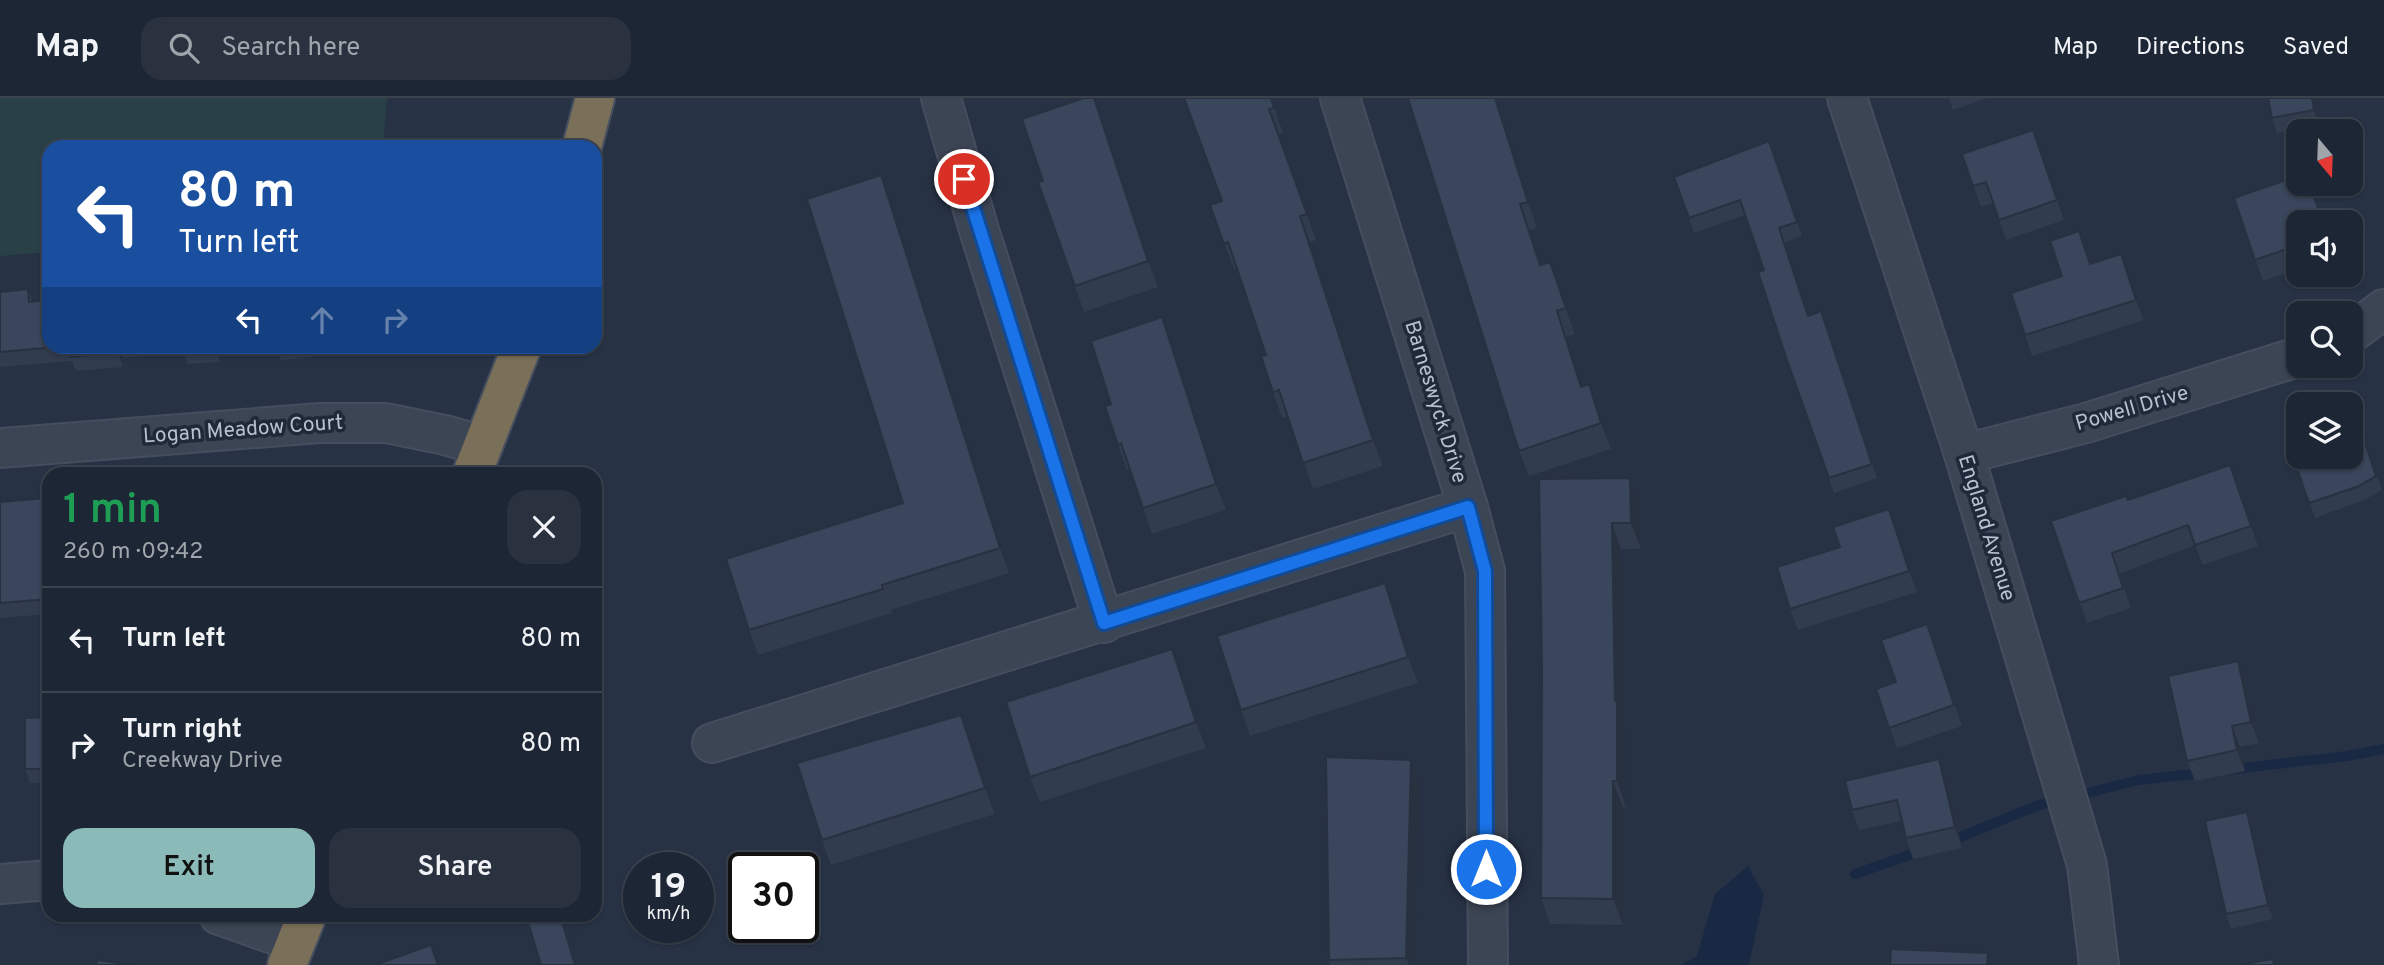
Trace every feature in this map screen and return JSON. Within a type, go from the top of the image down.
[{"type":"highway","points":[[584,140],[595,98]]},
{"type":"highway","points":[[478,460],[519,354]]},
{"type":"street","points":[[941,98],[979,230],[1104,623]]},
{"type":"street","name":"Barneswyck Drive","points":[[1340,98],[1468,507],[1485,571],[1488,965]]},
{"type":"street","name":"England Avenue","points":[[1847,98],[1964,454],[2087,865],[2099,965]]},
{"type":"street","points":[[2363,324],[2384,309]]},
{"type":"street","name":"Powell Drive","points":[[1964,454],[2086,423],[2286,360]]},
{"type":"street","name":"Logan Meadow Court","points":[[0,448],[320,423],[386,423],[445,435],[478,460]]},
{"type":"street","points":[[712,743],[1104,623],[1468,507]]},
{"type":"street","points":[[0,884],[42,881]]},
{"type":"street","points":[[240,922],[297,941]]},
{"type":"green space","points":[[0,98],[387,98],[384,140],[42,140],[42,253],[0,256]]},
{"type":"water","points":[[1748,866],[1764,895],[1749,965],[1680,965],[1697,956],[1715,894]]},
{"type":"building","points":[[1084,98],[1094,98],[1148,261],[1075,286],[1038,182],[1043,181],[1022,119]]},
{"type":"building","points":[[1184,98],[1271,98],[1274,108],[1269,109],[1307,214],[1300,216],[1373,440],[1303,463],[1279,390],[1273,392],[1261,356],[1266,355],[1228,242],[1224,244],[1210,205],[1222,201]]},
{"type":"building","points":[[1408,98],[1495,98],[1528,202],[1520,204],[1540,265],[1550,262],[1566,308],[1557,311],[1581,387],[1589,384],[1601,423],[1519,451]]},
{"type":"building","points":[[2268,98],[2312,98],[2314,110],[2272,118]]},
{"type":"building","points":[[2033,130],[2057,200],[1999,220],[1986,182],[1973,186],[1962,154]]},
{"type":"building","points":[[1769,141],[1797,222],[1779,228],[1808,316],[1821,311],[1872,464],[1829,478],[1758,272],[1764,270],[1740,200],[1689,218],[1674,177]]},
{"type":"building","points":[[881,175],[1000,548],[882,585],[883,589],[749,630],[726,559],[903,503],[807,199]]},
{"type":"building","points":[[2286,180],[2286,196],[2313,196],[2319,210],[2286,210],[2286,249],[2255,260],[2234,198]]},
{"type":"building","points":[[2079,231],[2090,264],[2121,254],[2136,300],[2025,335],[2011,293],[2062,276],[2050,241]]},
{"type":"building","points":[[28,289],[29,302],[42,301],[42,348],[0,352],[0,292]]},
{"type":"building","points":[[1162,317],[1216,484],[1143,508],[1105,406],[1111,404],[1091,341]]},
{"type":"building","points":[[71,354],[99,354],[71,357]]},
{"type":"building","points":[[2363,436],[2376,476],[2359,486],[2309,503],[2297,469],[2363,469]]},
{"type":"building","points":[[2230,465],[2251,526],[2195,545],[2188,525],[2112,553],[2123,588],[2079,603],[2051,521],[2126,496],[2128,500]]},
{"type":"building","points":[[1630,478],[1631,523],[1612,523],[1617,701],[1617,781],[1613,781],[1613,899],[1541,898],[1539,479]]},
{"type":"building","points":[[42,498],[42,600],[0,603],[0,502]]},
{"type":"building","points":[[1889,509],[1909,571],[1790,609],[1777,567],[1840,547],[1833,527]]},
{"type":"building","points":[[1385,583],[1408,657],[1241,710],[1217,636]]},
{"type":"building","points":[[1927,624],[1954,705],[1889,728],[1876,689],[1896,682],[1881,640]]},
{"type":"building","points":[[1172,649],[1196,722],[1030,777],[1006,702]]},
{"type":"building","points":[[2238,661],[2251,722],[2232,726],[2237,750],[2187,761],[2168,676]]},
{"type":"building","points":[[961,715],[985,788],[822,840],[797,763]]},
{"type":"building","points":[[42,717],[42,769],[25,769],[25,718]]},
{"type":"building","points":[[1326,757],[1411,760],[1406,958],[1329,960]]},
{"type":"building","points":[[1939,759],[1955,827],[1906,838],[1897,800],[1852,810],[1845,781]]},
{"type":"building","points":[[2247,812],[2268,905],[2226,914],[2205,821]]},
{"type":"building","points":[[528,922],[562,922],[575,965],[541,965]]},
{"type":"building","points":[[431,945],[438,965],[375,965]]},
{"type":"building","points":[[1891,949],[1988,953],[1987,965],[1890,965]]},
{"type":"building","points":[[2273,959],[2274,965],[2238,965]]},
{"type":"building","points":[[97,960],[133,965],[96,965]]},
{"type":"waterway","points":[[2234,769],[2384,749]]},
{"type":"waterway","points":[[2076,796],[2138,780],[2202,773]]},
{"type":"waterway","points":[[1948,842],[2036,806],[2061,799]]},
{"type":"waterway","points":[[1855,874],[1924,850]]},
{"type":"route","points":[[964,179],[1104,623],[1468,507],[1485,571],[1486,869]]}]
